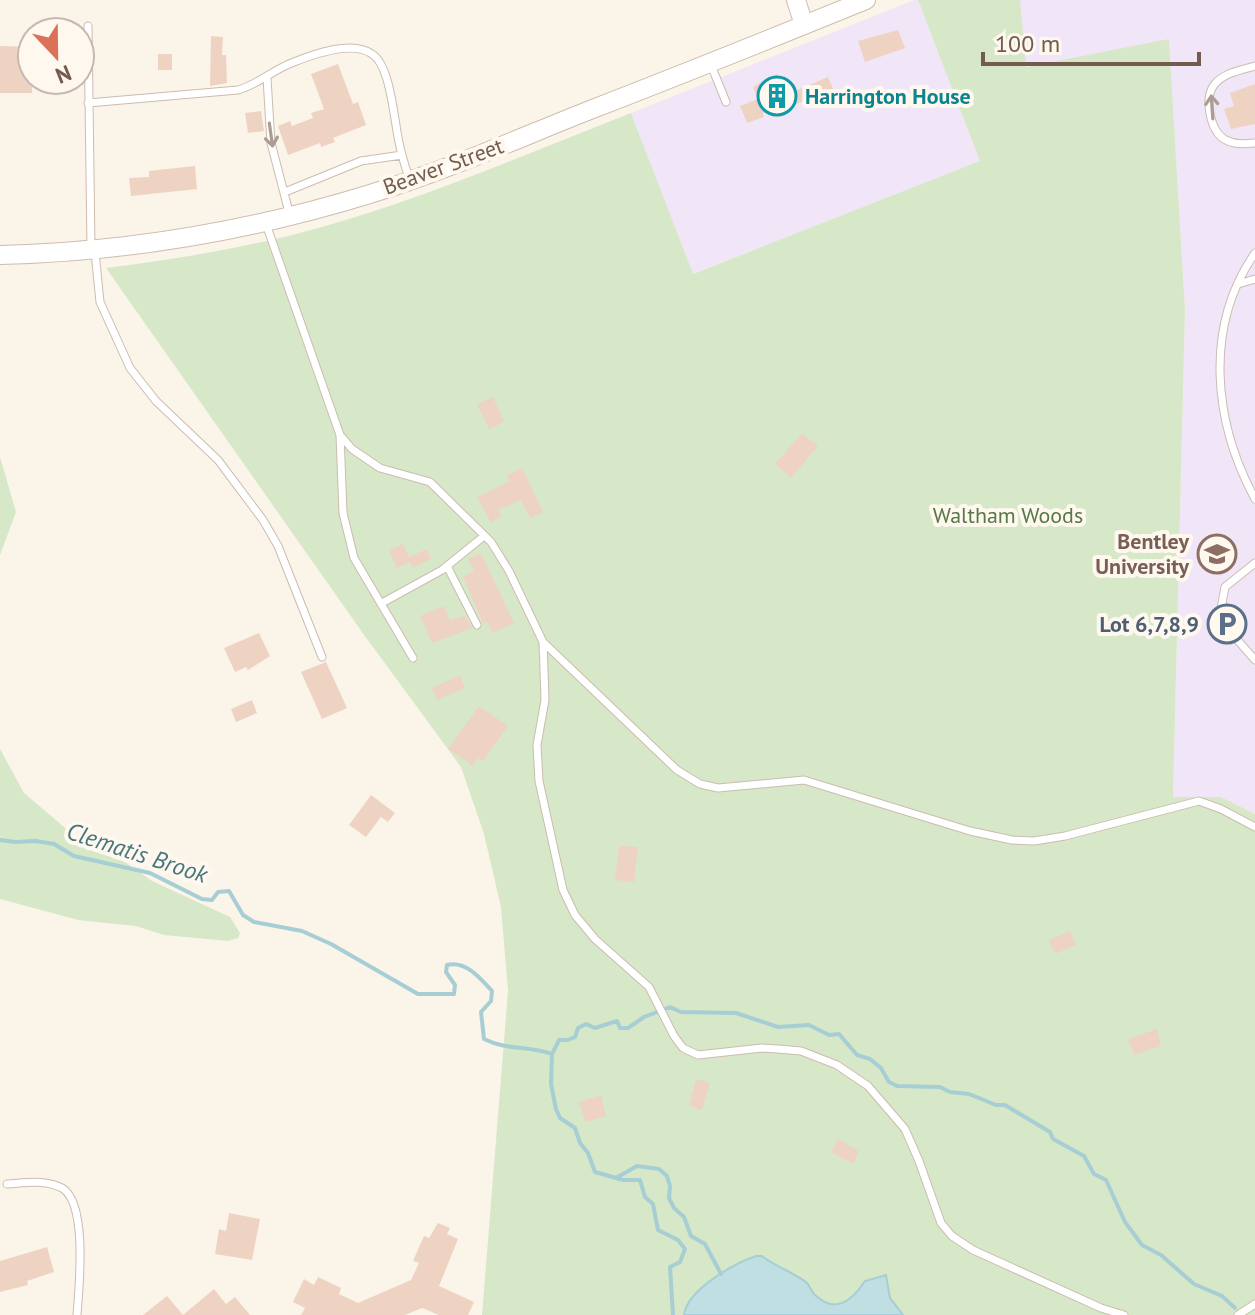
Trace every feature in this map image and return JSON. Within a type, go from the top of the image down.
[{"type":"main road","points":[[796,0],[804,25]]},
{"type":"main road","name":"Beaver Street","points":[[0,255],[93,250],[193,237],[290,216],[410,180],[866,0]]},
{"type":"lane","points":[[88,103],[238,90],[267,78],[289,64],[333,48],[370,52],[379,60],[391,96],[410,180]]},
{"type":"lane","points":[[710,63],[726,102]]},
{"type":"lane","points":[[1255,66],[1227,75],[1213,86],[1208,101],[1217,132],[1225,140],[1239,145],[1255,143]]},
{"type":"lane","points":[[267,78],[271,143],[290,216]]},
{"type":"lane","points":[[88,96],[93,250],[99,296],[130,368],[156,401],[218,460],[263,520],[278,546],[322,657]]},
{"type":"lane","points":[[285,192],[361,161],[402,155]]},
{"type":"lane","points":[[265,222],[340,435],[340,486],[347,536],[354,558],[413,658]]},
{"type":"lane","points":[[1255,253],[1238,284],[1224,325],[1218,363],[1221,403],[1244,479],[1255,499]]},
{"type":"lane","points":[[1238,284],[1255,279]]},
{"type":"lane","points":[[340,435],[359,455],[380,468],[430,482],[484,536],[509,571],[543,642],[677,770],[700,784],[718,788],[804,780],[970,831],[1012,840],[1034,841],[1065,836],[1199,801],[1255,827]]},
{"type":"lane","points":[[382,603],[447,566],[484,536]]},
{"type":"lane","points":[[1255,563],[1225,587],[1219,619],[1255,660]]},
{"type":"lane","points":[[447,566],[477,625]]},
{"type":"lane","points":[[543,642],[545,700],[537,745],[539,781],[563,890],[575,915],[595,939],[638,974],[649,987],[683,1048],[698,1055],[762,1048],[801,1051],[837,1065],[868,1086],[905,1129],[941,1223],[952,1236],[973,1250],[1101,1308],[1124,1315]]},
{"type":"lane","points":[[7,1184],[44,1182],[70,1193],[76,1207],[79,1229],[77,1315]]},
{"type":"lane","points":[[1238,1315],[1255,1304]]},
{"type":"shaded area","points":[[918,0],[981,161],[692,274],[631,113]]},
{"type":"shaded area","name":"Bentley University","points":[[1020,0],[1255,0],[1255,814],[1221,797],[1173,798],[1185,310],[1169,40],[1025,67]]},
{"type":"green space","name":"Waltham Woods","points":[[918,0],[1020,0],[1026,67],[1169,39],[1185,310],[1173,797],[1221,797],[1255,814],[1255,1315],[482,1315],[508,991],[501,907],[484,834],[461,767],[362,632],[106,268],[214,252],[322,227],[439,188],[631,113],[693,274],[980,161]]},
{"type":"green space","points":[[0,457],[16,512],[0,555]]},
{"type":"green space","points":[[0,749],[24,793],[90,849],[125,862],[152,881],[230,917],[240,933],[238,938],[228,941],[164,935],[136,926],[78,920],[0,899]]},
{"type":"water","points":[[762,1256],[802,1279],[814,1294],[829,1304],[842,1303],[865,1281],[886,1275],[890,1298],[903,1315],[684,1315],[693,1296],[702,1287],[735,1265]]},
{"type":"building","points":[[898,30],[905,48],[865,62],[858,41]]},
{"type":"building","points":[[211,36],[223,37],[222,55],[226,55],[227,83],[210,86]]},
{"type":"building","points":[[0,46],[16,46],[16,93],[0,93]]},
{"type":"building","points":[[158,54],[172,54],[172,70],[158,70]]},
{"type":"building","points":[[338,64],[353,104],[358,102],[366,125],[333,138],[335,142],[321,147],[320,143],[288,155],[278,126],[290,121],[292,126],[313,118],[311,113],[324,109],[311,74]]},
{"type":"building","name":"Harrington House","points":[[777,74],[784,92],[795,91],[828,77],[835,93],[786,108],[784,105],[747,123],[740,106],[758,99],[753,87]]},
{"type":"building","points":[[1255,84],[1255,124],[1231,129],[1224,109],[1234,106],[1230,93]]},
{"type":"building","points":[[261,111],[264,131],[248,133],[245,113]]},
{"type":"building","points":[[195,166],[197,189],[131,196],[129,178],[149,177],[149,171]]},
{"type":"building","points":[[493,397],[504,422],[489,429],[477,404]]},
{"type":"building","points":[[802,433],[818,446],[791,478],[775,464]]},
{"type":"building","points":[[522,468],[543,512],[530,518],[521,500],[498,510],[501,517],[491,522],[477,497],[510,481],[507,475]]},
{"type":"building","points":[[403,544],[409,557],[427,549],[431,559],[413,568],[410,562],[397,568],[389,550]]},
{"type":"building","points":[[481,553],[514,623],[493,633],[487,622],[483,623],[463,577],[474,571],[468,559]]},
{"type":"building","points":[[444,606],[450,620],[465,616],[472,628],[432,643],[420,616]]},
{"type":"building","points":[[259,633],[270,656],[248,670],[246,667],[235,672],[224,648]]},
{"type":"building","points":[[326,662],[347,708],[322,719],[301,672]]},
{"type":"building","points":[[460,675],[465,688],[437,700],[432,688]]},
{"type":"building","points":[[252,700],[257,713],[236,722],[231,709]]},
{"type":"building","points":[[479,706],[508,726],[483,761],[478,758],[473,766],[448,749]]},
{"type":"building","points":[[371,795],[395,813],[388,822],[381,817],[366,837],[349,825]]},
{"type":"building","points":[[619,846],[638,847],[634,882],[615,880]]},
{"type":"building","points":[[1070,931],[1076,945],[1055,954],[1049,940]]},
{"type":"building","points":[[1157,1029],[1161,1046],[1134,1055],[1128,1039]]},
{"type":"building","points":[[696,1079],[710,1083],[702,1110],[689,1106]]},
{"type":"building","points":[[601,1095],[606,1116],[585,1122],[579,1102]]},
{"type":"building","points":[[838,1139],[859,1151],[853,1164],[831,1152]]},
{"type":"building","points":[[229,1213],[260,1219],[252,1260],[215,1254],[219,1229],[226,1231]]},
{"type":"building","points":[[438,1223],[450,1228],[447,1234],[458,1239],[439,1286],[474,1302],[468,1315],[439,1315],[422,1308],[405,1315],[301,1315],[305,1308],[293,1302],[304,1279],[314,1285],[318,1277],[341,1288],[339,1294],[358,1303],[411,1280],[419,1263],[413,1261],[424,1236],[429,1238]]},
{"type":"building","points":[[47,1247],[54,1272],[27,1281],[28,1285],[0,1292],[0,1261]]},
{"type":"building","points":[[214,1289],[226,1304],[235,1297],[250,1315],[183,1315]]},
{"type":"building","points":[[167,1296],[183,1315],[143,1315]]},
{"type":"waterway","name":"Clematis Brook","points":[[0,840],[54,844],[74,856],[150,873],[202,899],[212,900],[218,892],[229,891],[243,915],[254,922],[302,931],[331,944],[418,994],[454,994],[455,985],[446,972],[447,965],[460,965],[492,991],[491,1001],[481,1012],[484,1039],[501,1045],[552,1054],[559,1040],[575,1037],[578,1028],[586,1024],[595,1028],[617,1021],[620,1028],[628,1028],[644,1017],[670,1007],[681,1012],[736,1013],[778,1027],[809,1025],[829,1035],[839,1034],[857,1055],[870,1059],[881,1068],[889,1082],[897,1086],[940,1087],[950,1092],[969,1094],[996,1105],[1005,1105],[1050,1132],[1053,1139],[1084,1156],[1094,1174],[1106,1180],[1125,1222],[1142,1245],[1161,1255],[1194,1284],[1222,1296],[1235,1308]]},
{"type":"waterway","points":[[552,1054],[551,1084],[556,1109],[560,1118],[575,1128],[595,1172],[623,1180],[640,1180],[645,1197],[653,1204],[658,1230],[678,1240],[685,1249],[680,1262],[670,1267],[673,1315]]},
{"type":"waterway","points":[[616,1178],[637,1166],[659,1169],[667,1176],[669,1198],[674,1208],[684,1217],[691,1236],[705,1244],[721,1274]]},
{"type":"place","name":"Harrington House","points":[[777,96]]},
{"type":"place","name":"Bentley University","points":[[1217,554]]},
{"type":"place","name":"Lot 6,7,8,9","points":[[1227,624]]}]
